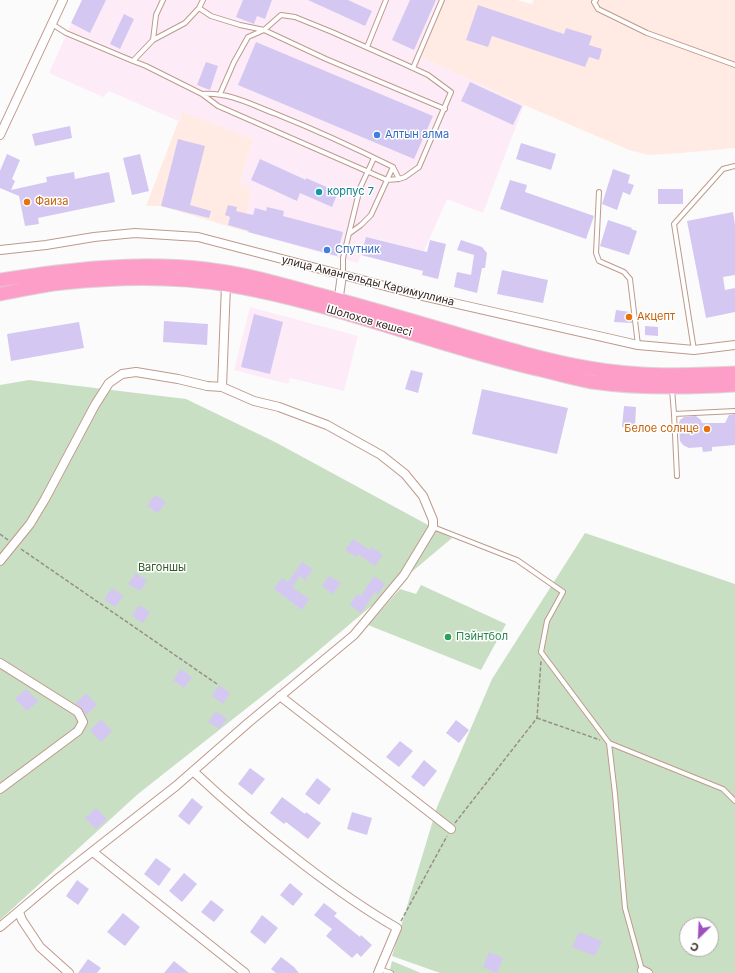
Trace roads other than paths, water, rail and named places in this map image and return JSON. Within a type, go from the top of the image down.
[{"type":"highway","name":"Шолохов көшесі","points":[[0,280],[66,271],[137,266],[170,266],[207,269],[258,278],[476,354],[592,382],[672,388],[735,385]]},
{"type":"highway","name":"Шолохов көшесі","points":[[0,294],[62,283],[109,279],[149,278],[184,280],[226,285],[338,306],[588,368],[627,374],[667,375],[735,373]]},
{"type":"street","points":[[0,135],[63,0]]},
{"type":"street","name":"улица Амангельды Каримуллина","points":[[0,250],[135,233],[198,237],[423,296],[638,345],[694,350],[735,345]]},
{"type":"street","points":[[338,306],[342,275]]},
{"type":"street","points":[[222,387],[226,285]]},
{"type":"street","points":[[0,561],[30,524],[95,405],[109,383],[122,374],[136,372],[178,378],[207,386],[222,387],[254,401],[279,407],[327,424],[381,455],[405,474],[423,496],[434,527],[404,575],[354,635],[280,696],[176,786],[0,927]]},
{"type":"street","points":[[0,663],[78,712],[84,722],[78,731],[0,789]]},
{"type":"street","points":[[280,696],[451,829]]},
{"type":"street","points":[[193,771],[246,819],[286,851],[352,900],[397,928],[378,971]]},
{"type":"street","points":[[93,852],[245,973]]},
{"type":"street","points":[[18,912],[40,947],[68,973]]},
{"type":"lane","points":[[153,40],[156,15],[163,0]]},
{"type":"lane","points":[[133,61],[153,40],[185,23],[199,8],[203,0]]},
{"type":"lane","points":[[367,47],[386,0]]},
{"type":"lane","points":[[413,68],[442,0]]},
{"type":"lane","points":[[596,0],[594,2],[598,10],[647,32],[735,65]]},
{"type":"lane","points":[[199,8],[211,16],[240,25],[264,30],[326,59],[445,109]]},
{"type":"lane","points":[[52,24],[66,33],[146,66],[202,94],[218,106],[387,180],[405,177],[419,167],[451,92],[428,75],[367,47],[295,17],[281,15],[264,30],[248,37],[234,62],[220,94]]},
{"type":"lane","points":[[202,94],[220,94],[234,97],[302,125],[393,167],[399,179]]},
{"type":"lane","points":[[342,275],[343,258],[360,188],[374,158]]},
{"type":"lane","points":[[694,350],[674,224],[723,169],[735,166]]},
{"type":"lane","points":[[349,233],[361,225],[371,215],[393,167]]},
{"type":"lane","points":[[599,192],[597,258],[603,263],[624,272],[630,279],[638,345]]},
{"type":"lane","points":[[672,388],[677,476]]},
{"type":"lane","points":[[674,414],[735,411]]},
{"type":"lane","points":[[434,527],[517,560],[563,592],[547,621],[541,652],[609,743],[625,908],[644,972]]},
{"type":"lane","points":[[609,743],[723,789],[735,800]]},
{"type":"lane","points":[[378,971],[391,973]]},
{"type":"place","name":"Алтын алма","points":[[377,135]]},
{"type":"place","name":"корпус 7","points":[[319,192]]},
{"type":"place","name":"Фаиза","points":[[27,202]]},
{"type":"place","name":"Спутник","points":[[327,250]]},
{"type":"place","name":"Акцепт","points":[[629,317]]},
{"type":"place","name":"Белое солнце","points":[[707,429]]},
{"type":"place","name":"Пэйнтбол","points":[[448,637]]},
{"type":"park label","name":"Вагоншы","points":[[162,568]]}]
